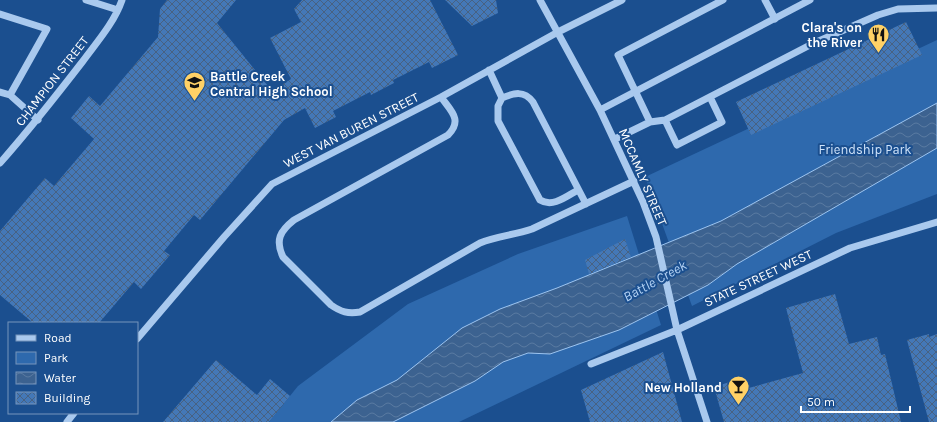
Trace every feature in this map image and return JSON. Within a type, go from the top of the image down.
[{"type":"street","points":[[86,0],[118,10]]},
{"type":"street","name":"CHAMPION STREET","points":[[0,163],[38,120],[107,29],[122,0]]},
{"type":"street","name":"MCCAMLY STREET","points":[[540,0],[600,110],[634,181],[656,237],[677,330],[707,422]]},
{"type":"street","name":"WEST VAN BUREN STREET","points":[[138,338],[224,237],[272,184],[441,97],[558,32],[622,0]]},
{"type":"street","points":[[650,122],[618,54],[723,0]]},
{"type":"street","points":[[765,0],[775,19]]},
{"type":"street","points":[[600,110],[637,92],[810,0]]},
{"type":"street","points":[[614,139],[650,122],[665,120],[812,44],[878,15],[898,9],[937,8]]},
{"type":"street","points":[[0,14],[47,29],[10,95]]},
{"type":"street","points":[[489,70],[502,98]]},
{"type":"street","points":[[0,92],[10,95],[38,120]]},
{"type":"street","points":[[578,190],[552,203],[546,204],[540,200],[498,121],[498,106],[502,98],[514,93],[528,95],[586,204]]},
{"type":"street","points":[[441,97],[453,112],[456,121],[455,128],[448,135],[303,215],[286,226],[280,236],[278,246],[283,256],[331,305],[349,314],[360,312],[480,243],[492,238],[520,233],[634,181]]},
{"type":"street","points":[[665,120],[677,145],[703,132],[722,122],[710,97]]},
{"type":"street","name":"STATE STREET WEST","points":[[591,364],[677,330],[850,248],[937,222]]},
{"type":"street","points":[[67,422],[73,414]]},
{"type":"green space","name":"Friendship Park","points":[[937,40],[937,194],[836,233],[692,306],[645,177]]},
{"type":"green space","points":[[627,216],[661,325],[459,422],[269,422],[298,386],[408,304],[518,254]]},
{"type":"water","name":"Battle Creek","points":[[937,103],[937,148],[737,264],[708,285],[619,330],[550,354],[528,353],[503,362],[475,381],[393,422],[331,422],[357,400],[397,380],[462,328],[500,309],[557,288],[721,221]]},
{"type":"building","name":"Battle Creek Central High School","points":[[167,0],[236,0],[217,23],[272,91],[291,79],[270,38],[301,22],[294,9],[302,0],[430,0],[458,55],[432,68],[429,62],[393,80],[394,83],[371,95],[370,92],[333,111],[336,117],[315,128],[305,108],[284,120],[200,220],[194,215],[164,251],[170,255],[141,289],[134,282],[100,322],[32,322],[0,295],[0,231],[45,178],[54,186],[94,139],[71,118],[89,96],[100,106],[158,37],[160,9]]},
{"type":"building","points":[[445,0],[496,0],[498,13],[472,26]]},
{"type":"building","points":[[906,22],[922,55],[751,135],[736,102]]},
{"type":"building","points":[[625,239],[631,257],[589,274],[585,260]]},
{"type":"building","points":[[835,294],[849,344],[877,337],[881,355],[885,354],[901,422],[724,422],[714,387],[736,380],[738,391],[803,373],[786,308]]},
{"type":"building","points":[[929,334],[929,337],[937,334],[937,422],[929,422],[907,340]]},
{"type":"building","points":[[663,352],[682,422],[590,422],[581,390]]},
{"type":"building","points":[[216,360],[257,395],[270,379],[290,396],[269,422],[163,422]]},
{"type":"place","name":"Clara's on the River","points":[[878,54]]},
{"type":"place","name":"Battle Creek Central High School","points":[[194,102]]},
{"type":"place","name":"New Holland","points":[[738,406]]}]
